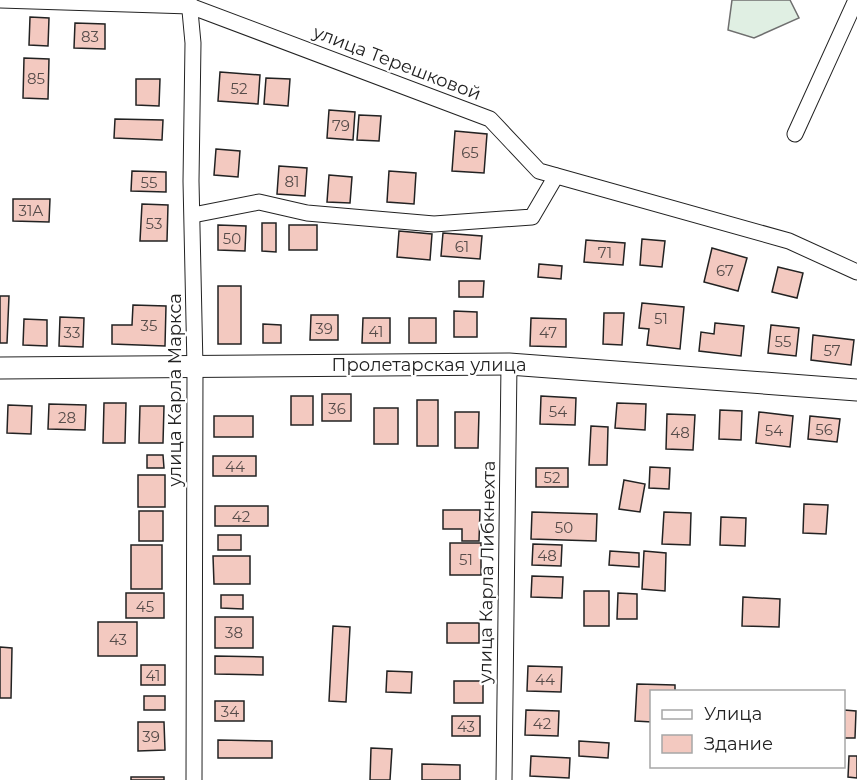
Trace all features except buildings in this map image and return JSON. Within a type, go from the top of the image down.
[{"type":"main road","name":"Пролетарская улица","points":[[0,368],[510,364],[857,390]]},
{"type":"street","name":"улица Терешковой","points":[[0,0],[190,3],[490,119],[539,171],[789,241],[857,272]]},
{"type":"street","points":[[795,134],[856,0]]},
{"type":"street","name":"улица Карла Маркса","points":[[190,3],[193,44],[191,181],[195,367],[195,780]]},
{"type":"street","points":[[192,215],[260,202],[307,213],[434,224],[532,217],[556,176]]},
{"type":"street","name":"улица Карла Либкнехта","points":[[504,780],[510,364]]},
{"type":"green space","points":[[732,0],[790,0],[799,18],[754,38],[728,30]]}]
